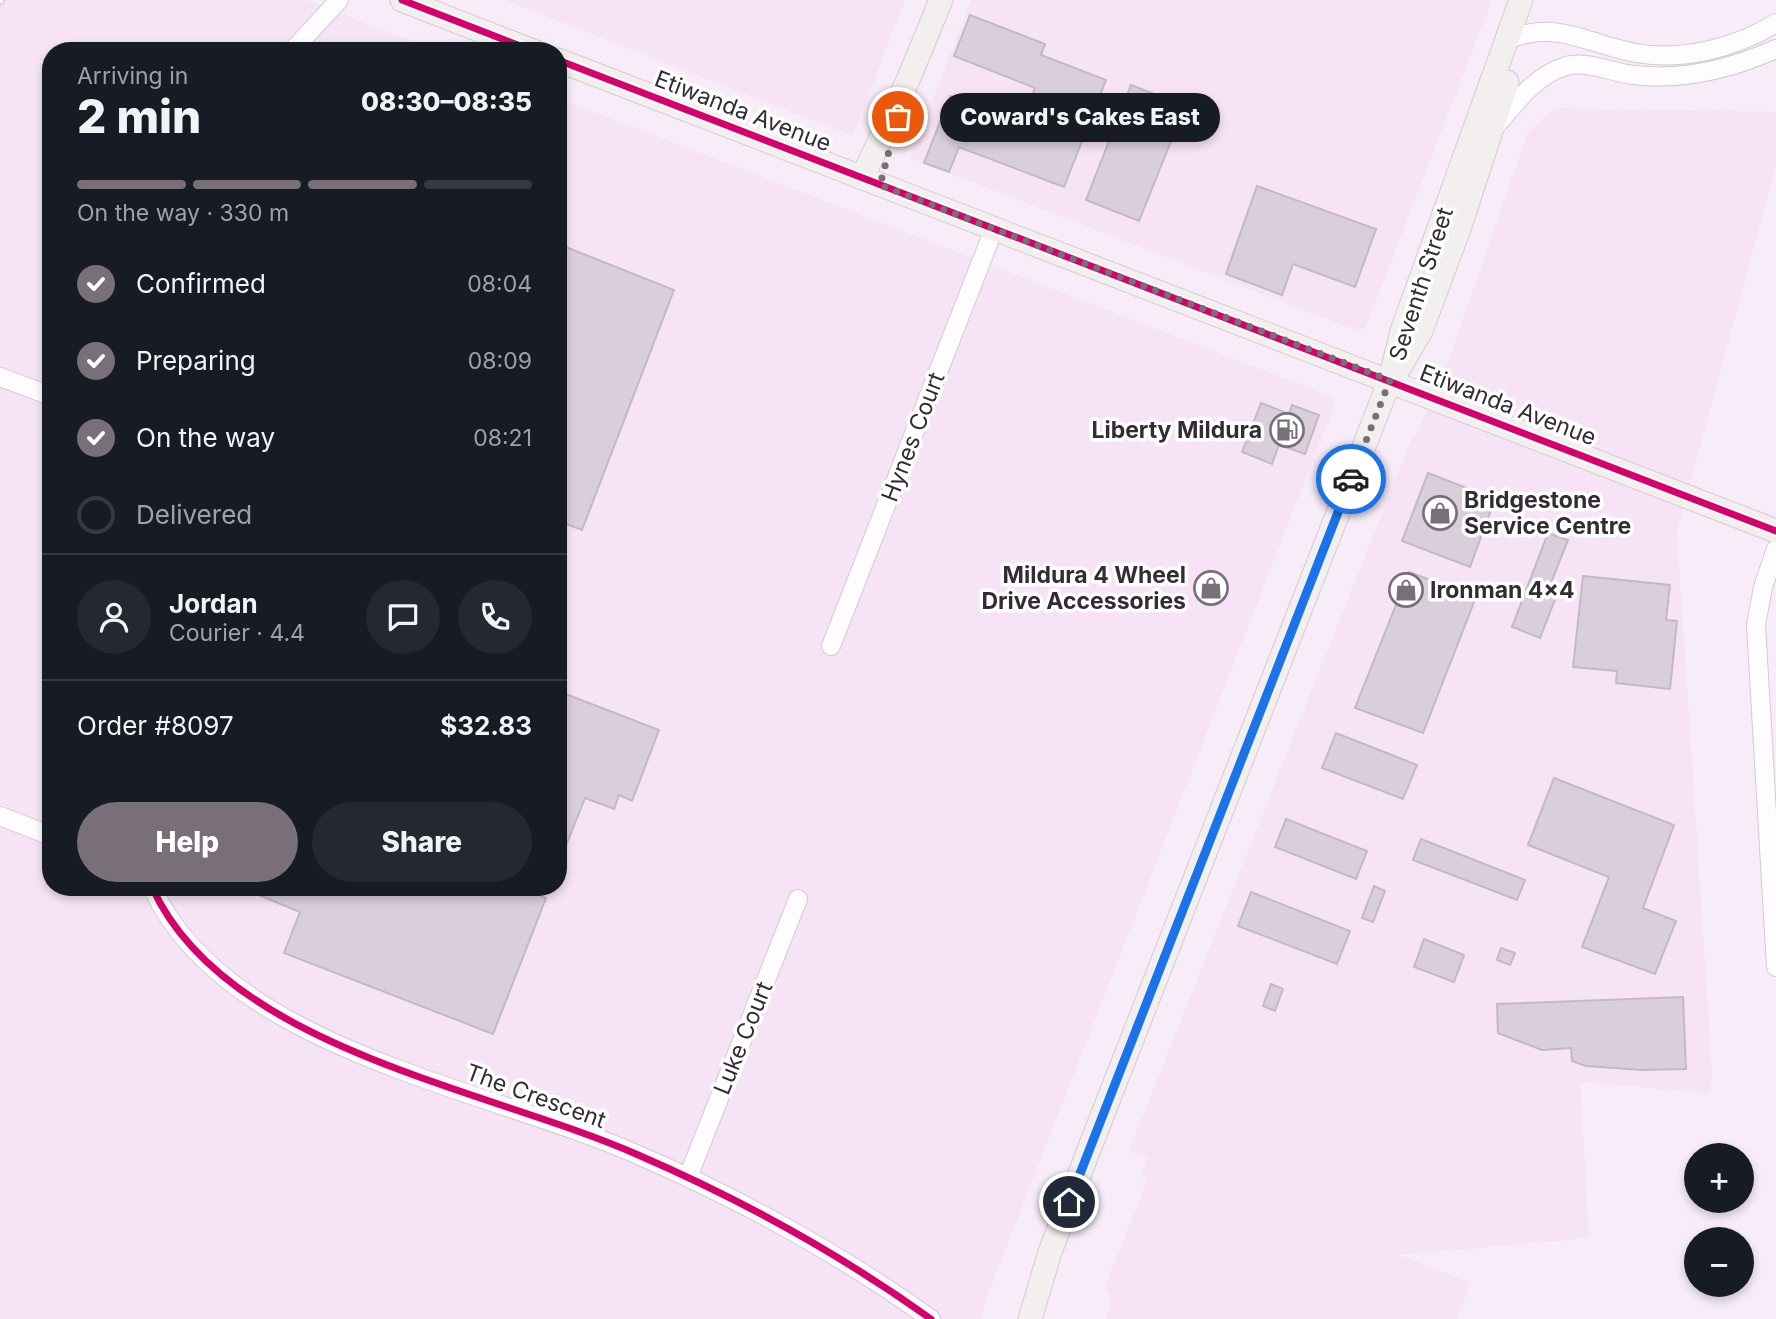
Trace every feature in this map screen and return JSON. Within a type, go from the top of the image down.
[{"type":"main road","points":[[402,0],[510,42]]},
{"type":"main road","points":[[871,181],[939,0]]},
{"type":"main road","name":"Seventh Street","points":[[1390,380],[1409,356],[1421,331],[1490,133],[1515,37],[1521,0]]},
{"type":"main road","name":"Seventh Street","points":[[1390,380],[1402,331],[1515,37],[1537,0]]},
{"type":"main road","name":"Etiwanda Avenue","points":[[567,63],[1776,531]]},
{"type":"main road","points":[[1030,1319],[1050,1252],[1088,1152],[1390,380]]},
{"type":"street","points":[[300,42],[339,0]]},
{"type":"street","points":[[1515,37],[1545,30],[1615,49],[1661,55],[1719,48],[1776,23]]},
{"type":"street","points":[[1490,133],[1531,86],[1543,76],[1567,66],[1591,66],[1633,75],[1678,76],[1731,67],[1776,49]]},
{"type":"street","name":"Hynes Court","points":[[831,646],[994,229]]},
{"type":"street","points":[[0,377],[42,393]]},
{"type":"street","points":[[1776,549],[1763,587],[1756,625],[1776,967]]},
{"type":"street","points":[[0,816],[42,832]]},
{"type":"street","name":"The Crescent","points":[[157,896],[170,918],[209,963],[275,1012],[307,1030],[361,1054],[633,1152],[688,1177],[863,1273],[931,1319]]},
{"type":"street","name":"Luke Court","points":[[688,1177],[798,899]]},
{"type":"shaded area","points":[[0,0],[306,0],[414,42],[42,42],[42,896],[567,896],[567,101],[1330,396],[1334,406],[985,1302],[982,1319],[0,1319]]},
{"type":"shaded area","points":[[505,0],[905,0],[853,136]]},
{"type":"shaded area","points":[[971,0],[1492,0],[1366,327],[1358,331],[910,158]]},
{"type":"shaded area","points":[[1555,108],[1776,112],[1776,166],[1677,531],[1712,1073],[1710,1093],[1580,1082],[1589,1238],[1399,1255],[1471,1283],[1457,1319],[1106,1319],[1112,1301],[1105,1286],[1148,1179],[1140,1176],[1147,1158],[1129,1151],[1413,435],[1418,432],[1448,362],[1528,132]]},
{"type":"building","points":[[970,15],[1045,44],[1041,55],[1106,80],[1064,187],[959,147],[949,172],[924,163],[950,96],[1021,124],[1035,88],[954,56]]},
{"type":"building","points":[[1131,85],[1185,106],[1139,221],[1086,200]]},
{"type":"building","points":[[1257,186],[1376,229],[1355,287],[1293,264],[1282,295],[1226,274]]},
{"type":"building","points":[[567,248],[674,290],[582,530],[567,524]]},
{"type":"building","points":[[1261,403],[1289,414],[1292,405],[1319,415],[1305,454],[1279,445],[1272,464],[1242,452]]},
{"type":"building","points":[[1428,473],[1495,499],[1470,567],[1402,541]]},
{"type":"building","points":[[1548,533],[1568,540],[1547,593],[1556,597],[1540,638],[1512,627]]},
{"type":"building","points":[[1409,572],[1476,597],[1423,733],[1355,708]]},
{"type":"building","points":[[1583,576],[1670,585],[1666,620],[1677,621],[1670,689],[1616,683],[1617,671],[1573,667]]},
{"type":"building","points":[[567,694],[659,730],[632,801],[619,795],[614,809],[585,798],[567,843]]},
{"type":"building","points":[[1336,733],[1417,765],[1403,799],[1322,768]]},
{"type":"building","points":[[1554,778],[1674,825],[1643,908],[1676,921],[1655,974],[1582,947],[1609,877],[1528,845]]},
{"type":"building","points":[[1286,819],[1367,851],[1356,879],[1275,847]]},
{"type":"building","points":[[1421,839],[1525,880],[1517,900],[1413,860]]},
{"type":"building","points":[[1374,886],[1385,891],[1373,922],[1362,918]]},
{"type":"building","points":[[1251,892],[1350,931],[1337,964],[1238,926]]},
{"type":"building","points":[[261,896],[546,898],[493,1034],[284,953],[300,912]]},
{"type":"building","points":[[1424,939],[1464,955],[1454,982],[1414,967]]},
{"type":"building","points":[[1501,948],[1515,953],[1510,965],[1497,960]]},
{"type":"building","points":[[1271,984],[1283,989],[1275,1011],[1263,1006]]},
{"type":"building","points":[[1683,997],[1686,1069],[1642,1070],[1586,1066],[1572,1061],[1571,1048],[1542,1050],[1498,1033],[1497,1004]]},
{"type":"cycle path","points":[[402,0],[510,42]]},
{"type":"cycle path","points":[[567,63],[1776,531]]},
{"type":"cycle path","points":[[158,896],[187,942],[237,988],[298,1025],[366,1056],[576,1130],[674,1171],[750,1208],[825,1250],[931,1319]]},
{"type":"way so far","points":[[898,117],[880,185],[1390,380],[1351,479]]},
{"type":"place","name":"Coward's Cakes East","points":[[898,117]]},
{"type":"place","name":"Liberty Mildura","points":[[1287,430]]},
{"type":"place","name":"Bridgestone Service Centre","points":[[1440,513]]},
{"type":"place","name":"Mildura 4 Wheel Drive Accessories","points":[[1211,588]]},
{"type":"place","name":"Ironman 4x4","points":[[1406,590]]},
{"type":"route","points":[[1069,1202],[1351,479]]}]
